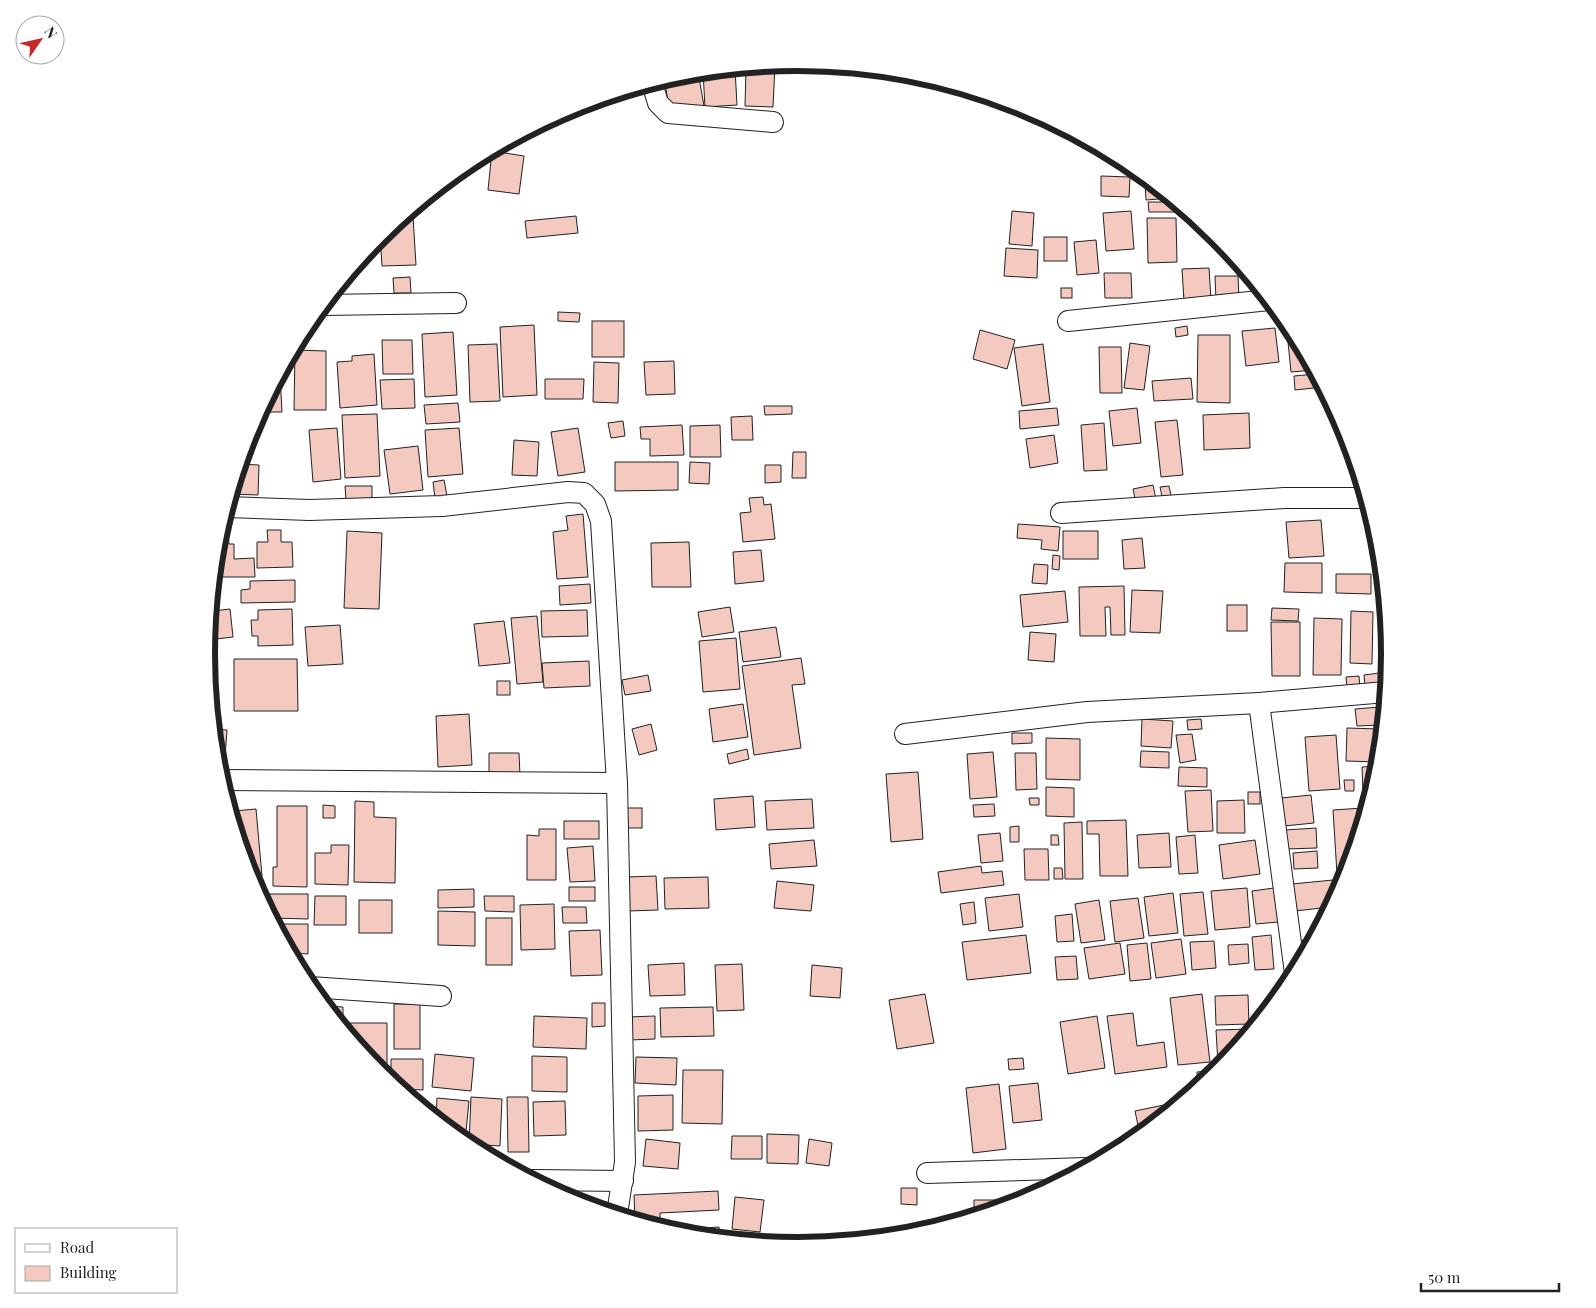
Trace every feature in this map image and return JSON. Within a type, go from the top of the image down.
[{"type":"street","points":[[654,89],[658,103],[668,113],[773,122]]},
{"type":"street","points":[[1068,321],[1261,301]]},
{"type":"street","points":[[332,305],[456,303]]},
{"type":"street","points":[[234,507],[309,510],[442,506],[568,492],[584,493],[595,504],[601,521],[617,783],[625,1162],[618,1208]]},
{"type":"street","points":[[1061,512],[1284,498],[1359,498]]},
{"type":"street","points":[[905,734],[1087,712],[1380,692]]},
{"type":"street","points":[[1259,702],[1293,961]]},
{"type":"street","points":[[229,780],[617,783]]},
{"type":"street","points":[[320,988],[440,996]]},
{"type":"street","points":[[927,1173],[1072,1168]]},
{"type":"street","points":[[547,1180],[623,1181]]},
{"type":"building","points":[[775,72],[773,107],[745,106],[746,73]]},
{"type":"building","points":[[735,75],[737,105],[705,107],[703,79]]},
{"type":"building","points":[[699,80],[704,106],[670,111],[665,87]]},
{"type":"building","points":[[501,152],[524,156],[519,194],[488,190],[491,159]]},
{"type":"building","points":[[1101,176],[1130,177],[1129,197],[1101,196]]},
{"type":"building","points":[[1145,186],[1161,199],[1146,200]]},
{"type":"building","points":[[1148,202],[1165,202],[1175,210],[1175,212],[1149,212]]},
{"type":"building","points":[[1012,211],[1034,213],[1032,246],[1009,244]]},
{"type":"building","points":[[1131,211],[1134,249],[1106,251],[1103,213]]},
{"type":"building","points":[[576,216],[578,233],[527,238],[525,221]]},
{"type":"building","points":[[413,217],[416,265],[382,266],[381,248]]},
{"type":"building","points":[[1147,218],[1176,218],[1177,262],[1148,263]]},
{"type":"building","points":[[1044,237],[1067,237],[1067,261],[1044,261]]},
{"type":"building","points":[[1096,240],[1099,273],[1077,275],[1074,242]]},
{"type":"building","points":[[1006,248],[1038,250],[1037,278],[1004,276]]},
{"type":"building","points":[[1209,268],[1211,300],[1184,301],[1182,269]]},
{"type":"building","points":[[1104,273],[1131,273],[1132,298],[1105,298]]},
{"type":"building","points":[[1215,276],[1238,276],[1239,300],[1216,301]]},
{"type":"building","points":[[410,277],[411,293],[394,293],[393,278]]},
{"type":"building","points":[[1061,288],[1072,288],[1072,298],[1061,298]]},
{"type":"building","points":[[558,312],[580,313],[579,322],[558,321]]},
{"type":"building","points":[[592,321],[624,321],[624,357],[592,357]]},
{"type":"building","points":[[534,325],[537,395],[503,397],[500,327]]},
{"type":"building","points":[[1187,326],[1188,335],[1176,337],[1175,328]]},
{"type":"building","points":[[1275,328],[1279,362],[1246,366],[1242,331]]},
{"type":"building","points":[[980,330],[1015,340],[1007,369],[973,359]]},
{"type":"building","points":[[453,332],[457,395],[425,397],[422,334]]},
{"type":"building","points":[[1198,335],[1230,335],[1230,403],[1197,402]]},
{"type":"building","points":[[1288,338],[1307,371],[1291,372]]},
{"type":"building","points":[[382,340],[412,340],[413,374],[383,374]]},
{"type":"building","points":[[1130,343],[1150,346],[1144,390],[1124,388]]},
{"type":"building","points":[[497,344],[500,401],[470,402],[468,345]]},
{"type":"building","points":[[1043,344],[1050,402],[1022,406],[1014,348]]},
{"type":"building","points":[[1099,347],[1121,347],[1122,393],[1100,393]]},
{"type":"building","points":[[301,350],[326,351],[326,410],[294,410],[295,360]]},
{"type":"building","points":[[374,354],[377,405],[340,408],[337,362],[352,361],[352,356]]},
{"type":"building","points":[[674,361],[675,394],[646,395],[644,362]]},
{"type":"building","points":[[594,362],[619,363],[618,403],[593,402]]},
{"type":"building","points":[[1309,375],[1316,388],[1295,390],[1294,376]]},
{"type":"building","points":[[1191,378],[1193,399],[1154,401],[1152,381]]},
{"type":"building","points":[[414,379],[415,408],[382,409],[380,380]]},
{"type":"building","points":[[545,379],[584,379],[583,399],[545,399]]},
{"type":"building","points":[[281,386],[282,412],[268,412]]},
{"type":"building","points":[[458,403],[460,422],[426,424],[424,405]]},
{"type":"building","points":[[764,406],[792,406],[792,414],[765,415]]},
{"type":"building","points":[[1057,408],[1059,425],[1020,429],[1019,411]]},
{"type":"building","points":[[1137,408],[1141,443],[1113,446],[1109,411]]},
{"type":"building","points":[[1249,413],[1250,448],[1204,450],[1203,415]]},
{"type":"building","points":[[377,414],[380,476],[345,478],[342,415]]},
{"type":"building","points":[[752,416],[753,440],[732,440],[731,417]]},
{"type":"building","points":[[1177,420],[1183,475],[1161,477],[1155,422]]},
{"type":"building","points":[[623,421],[625,436],[611,438],[608,423]]},
{"type":"building","points":[[1104,423],[1107,470],[1084,471],[1081,425]]},
{"type":"building","points":[[682,425],[684,455],[650,456],[650,439],[641,439],[640,427]]},
{"type":"building","points":[[720,425],[721,457],[690,457],[690,426]]},
{"type":"building","points":[[337,428],[341,479],[313,482],[309,430]]},
{"type":"building","points":[[459,428],[463,474],[428,477],[425,430]]},
{"type":"building","points":[[578,428],[585,472],[558,476],[551,432]]},
{"type":"building","points":[[1054,435],[1058,463],[1030,468],[1026,439]]},
{"type":"building","points":[[514,440],[539,442],[537,476],[512,475]]},
{"type":"building","points":[[418,446],[423,490],[390,494],[384,450]]},
{"type":"building","points":[[793,452],[806,452],[806,478],[792,478]]},
{"type":"building","points":[[615,462],[678,462],[678,490],[615,491]]},
{"type":"building","points":[[690,462],[710,463],[709,484],[689,483]]},
{"type":"building","points":[[247,464],[259,465],[258,495],[238,494]]},
{"type":"building","points":[[765,465],[781,465],[781,482],[765,483]]},
{"type":"building","points":[[444,480],[447,496],[435,498],[433,482]]},
{"type":"building","points":[[1153,485],[1156,499],[1136,503],[1133,489]]},
{"type":"building","points":[[345,486],[372,486],[372,500],[346,500]]},
{"type":"building","points":[[1169,486],[1172,500],[1163,501],[1160,487]]},
{"type":"building","points":[[763,497],[764,505],[771,504],[775,539],[743,542],[740,513],[751,512],[749,498]]},
{"type":"building","points":[[583,514],[588,577],[557,579],[553,532],[568,530],[566,516]]},
{"type":"building","points":[[1321,520],[1324,556],[1289,558],[1286,522]]},
{"type":"building","points":[[1018,524],[1060,527],[1058,551],[1041,549],[1042,540],[1017,538]]},
{"type":"building","points":[[267,530],[281,530],[281,542],[292,542],[293,567],[257,568],[257,542],[268,542]]},
{"type":"building","points":[[347,531],[382,533],[379,609],[344,608]]},
{"type":"building","points":[[1063,531],[1098,531],[1098,559],[1063,559]]},
{"type":"building","points":[[228,533],[229,544],[234,544],[234,559],[254,558],[255,577],[220,577]]},
{"type":"building","points":[[1142,538],[1145,568],[1124,569],[1122,540]]},
{"type":"building","points":[[689,542],[691,587],[652,587],[651,543]]},
{"type":"building","points":[[761,550],[764,581],[735,584],[733,552]]},
{"type":"building","points":[[1053,555],[1060,556],[1059,570],[1052,569]]},
{"type":"building","points":[[1285,563],[1322,563],[1322,593],[1284,592]]},
{"type":"building","points":[[1034,564],[1048,565],[1047,584],[1032,583]]},
{"type":"building","points":[[1336,574],[1371,574],[1371,594],[1336,593]]},
{"type":"building","points":[[295,580],[295,602],[241,603],[241,590],[250,589],[250,581]]},
{"type":"building","points":[[590,584],[591,603],[560,605],[559,586]]},
{"type":"building","points":[[1124,586],[1125,635],[1111,635],[1110,607],[1105,607],[1106,636],[1080,636],[1079,587]]},
{"type":"building","points":[[1132,590],[1163,591],[1160,633],[1130,632]]},
{"type":"building","points":[[1065,591],[1068,622],[1023,627],[1020,595]]},
{"type":"building","points":[[1227,605],[1247,605],[1247,631],[1227,631]]},
{"type":"building","points":[[730,607],[734,632],[702,637],[698,612]]},
{"type":"building","points":[[1272,608],[1299,609],[1298,621],[1271,620]]},
{"type":"building","points":[[230,609],[233,637],[216,639],[217,611]]},
{"type":"building","points":[[292,609],[293,645],[258,646],[258,636],[252,636],[251,620],[258,620],[258,610]]},
{"type":"building","points":[[587,610],[588,636],[542,637],[541,611]]},
{"type":"building","points":[[1351,611],[1373,612],[1372,664],[1350,663]]},
{"type":"building","points":[[537,616],[543,682],[517,684],[511,618]]},
{"type":"building","points":[[1314,618],[1342,619],[1341,675],[1313,675]]},
{"type":"building","points":[[504,621],[510,663],[479,666],[474,624]]},
{"type":"building","points":[[1271,622],[1300,622],[1300,676],[1272,676]]},
{"type":"building","points":[[340,625],[343,664],[308,666],[305,627]]},
{"type":"building","points":[[776,627],[781,657],[743,662],[739,632]]},
{"type":"building","points":[[1030,632],[1056,634],[1054,662],[1028,660]]},
{"type":"building","points":[[736,638],[740,689],[703,692],[699,641]]},
{"type":"building","points":[[801,658],[805,684],[792,685],[801,748],[754,755],[742,666]]},
{"type":"building","points":[[234,659],[297,659],[298,711],[234,711]]},
{"type":"building","points":[[589,661],[590,686],[544,688],[542,663]]},
{"type":"building","points":[[1379,673],[1380,684],[1365,685],[1364,675]]},
{"type":"building","points":[[648,675],[651,691],[625,695],[622,680]]},
{"type":"building","points":[[1359,676],[1360,688],[1347,689],[1346,677]]},
{"type":"building","points":[[497,681],[510,681],[510,695],[497,695]]},
{"type":"building","points":[[743,704],[748,737],[713,742],[709,709]]},
{"type":"building","points":[[1378,707],[1377,725],[1357,726],[1355,709]]},
{"type":"building","points":[[469,714],[472,765],[438,767],[436,716]]},
{"type":"building","points":[[1142,719],[1173,721],[1171,748],[1141,746]]},
{"type":"building","points":[[1201,719],[1202,729],[1188,730],[1187,720]]},
{"type":"building","points":[[651,724],[657,750],[639,755],[632,729]]},
{"type":"building","points":[[1347,728],[1376,729],[1371,762],[1346,761]]},
{"type":"building","points":[[220,729],[227,730],[225,761]]},
{"type":"building","points":[[1012,733],[1032,733],[1032,743],[1012,744]]},
{"type":"building","points":[[1192,734],[1196,760],[1180,763],[1176,735]]},
{"type":"building","points":[[1336,735],[1340,789],[1309,791],[1305,737]]},
{"type":"building","points":[[1046,738],[1080,739],[1080,780],[1046,779]]},
{"type":"building","points":[[747,749],[749,759],[729,764],[727,754]]},
{"type":"building","points":[[1141,751],[1169,752],[1169,768],[1140,767]]},
{"type":"building","points":[[993,752],[997,797],[970,799],[967,754]]},
{"type":"building","points":[[489,753],[519,753],[520,776],[489,776]]},
{"type":"building","points":[[1015,753],[1036,753],[1037,789],[1016,790]]},
{"type":"building","points":[[1370,766],[1363,793],[1362,767]]},
{"type":"building","points":[[1179,767],[1207,768],[1207,787],[1178,786]]},
{"type":"building","points":[[918,772],[923,839],[891,842],[886,774]]},
{"type":"building","points":[[1344,780],[1354,780],[1354,791],[1345,791]]},
{"type":"building","points":[[1046,787],[1074,788],[1074,817],[1046,816]]},
{"type":"building","points":[[1211,790],[1213,831],[1188,832],[1185,791]]},
{"type":"building","points":[[1248,792],[1260,792],[1260,804],[1248,804]]},
{"type":"building","points":[[1311,795],[1314,823],[1284,826],[1281,798]]},
{"type":"building","points":[[753,796],[755,827],[716,830],[714,799]]},
{"type":"building","points":[[1029,798],[1039,798],[1039,805],[1030,805]]},
{"type":"building","points":[[812,799],[814,828],[767,830],[765,801]]},
{"type":"building","points":[[1244,800],[1245,833],[1217,833],[1217,801]]},
{"type":"building","points":[[355,801],[374,802],[374,817],[396,818],[395,883],[354,882]]},
{"type":"building","points":[[994,804],[995,816],[974,817],[973,805]]},
{"type":"building","points":[[323,805],[335,806],[335,818],[323,818]]},
{"type":"building","points":[[277,806],[307,806],[307,887],[273,886],[273,867],[277,867]]},
{"type":"building","points":[[627,808],[642,808],[642,828],[627,828]]},
{"type":"building","points":[[1360,808],[1337,874],[1337,874],[1333,810]]},
{"type":"building","points":[[256,809],[262,876],[260,876],[246,841],[237,811]]},
{"type":"building","points":[[1126,820],[1128,876],[1100,876],[1099,834],[1087,834],[1087,821]]},
{"type":"building","points":[[564,821],[599,821],[599,839],[564,839]]},
{"type":"building","points":[[1082,822],[1083,879],[1065,879],[1064,823]]},
{"type":"building","points":[[1019,826],[1019,842],[1010,842],[1010,827]]},
{"type":"building","points":[[1316,828],[1317,848],[1286,849],[1285,830]]},
{"type":"building","points":[[539,829],[556,829],[556,880],[527,880],[527,835],[539,836]]},
{"type":"building","points":[[1000,833],[1003,861],[981,863],[978,835]]},
{"type":"building","points":[[1169,833],[1171,867],[1139,868],[1137,835]]},
{"type":"building","points":[[1051,835],[1058,835],[1059,845],[1051,845]]},
{"type":"building","points":[[1195,835],[1198,873],[1179,874],[1176,837]]},
{"type":"building","points":[[814,840],[817,866],[771,869],[769,844]]},
{"type":"building","points":[[1255,840],[1260,874],[1223,879],[1219,845]]},
{"type":"building","points":[[331,845],[349,845],[348,885],[315,884],[315,853],[331,853]]},
{"type":"building","points":[[593,846],[595,881],[570,882],[567,848]]},
{"type":"building","points":[[1024,849],[1048,849],[1049,880],[1025,880]]},
{"type":"building","points":[[1317,851],[1318,868],[1294,869],[1293,853]]},
{"type":"building","points":[[981,866],[982,873],[1002,871],[1004,885],[941,893],[938,872]]},
{"type":"building","points":[[1054,868],[1062,868],[1063,879],[1054,879]]},
{"type":"building","points":[[656,876],[658,910],[628,911],[626,877]]},
{"type":"building","points":[[708,877],[709,908],[665,909],[664,878]]},
{"type":"building","points":[[1333,880],[1333,883],[1323,908],[1295,911],[1292,884]]},
{"type":"building","points":[[777,881],[814,885],[811,911],[774,908]]},
{"type":"building","points":[[569,887],[595,887],[595,901],[569,901]]},
{"type":"building","points":[[1247,888],[1250,927],[1215,930],[1211,891]]},
{"type":"building","points":[[1274,888],[1278,922],[1256,924],[1252,891]]},
{"type":"building","points":[[474,889],[474,907],[438,908],[438,890]]},
{"type":"building","points":[[1203,892],[1208,934],[1184,936],[1180,894]]},
{"type":"building","points":[[1173,893],[1178,933],[1149,936],[1144,897]]},
{"type":"building","points":[[268,894],[308,894],[308,919],[278,918]]},
{"type":"building","points":[[1019,894],[1023,927],[989,931],[985,898]]},
{"type":"building","points":[[315,896],[346,896],[346,925],[314,925]]},
{"type":"building","points":[[484,896],[514,896],[514,912],[485,911]]},
{"type":"building","points":[[1138,898],[1144,938],[1115,942],[1110,901]]},
{"type":"building","points":[[359,900],[392,900],[392,933],[359,933]]},
{"type":"building","points":[[1099,900],[1105,940],[1081,943],[1075,904]]},
{"type":"building","points":[[974,902],[976,923],[963,925],[960,904]]},
{"type":"building","points":[[554,904],[555,949],[521,950],[520,905]]},
{"type":"building","points":[[562,907],[586,907],[587,923],[563,923]]},
{"type":"building","points":[[438,911],[475,912],[475,946],[438,945]]},
{"type":"building","points":[[1072,914],[1074,941],[1057,942],[1055,916]]},
{"type":"building","points":[[486,918],[512,918],[512,965],[486,965]]},
{"type":"building","points":[[282,924],[308,924],[308,954],[298,953]]},
{"type":"building","points":[[600,930],[602,975],[571,976],[569,931]]},
{"type":"building","points":[[1026,935],[1031,973],[967,980],[962,942]]},
{"type":"building","points":[[1271,935],[1274,969],[1255,970],[1252,937]]},
{"type":"building","points":[[1181,939],[1186,974],[1156,978],[1151,943]]},
{"type":"building","points":[[1214,941],[1216,968],[1192,970],[1190,942]]},
{"type":"building","points":[[1120,943],[1125,974],[1089,979],[1084,948]]},
{"type":"building","points":[[1147,943],[1151,979],[1130,981],[1127,945]]},
{"type":"building","points":[[1248,944],[1249,963],[1229,965],[1228,945]]},
{"type":"building","points":[[1076,956],[1078,979],[1057,980],[1055,957]]},
{"type":"building","points":[[684,963],[685,995],[650,996],[648,965]]},
{"type":"building","points":[[742,964],[744,1010],[717,1011],[715,965]]},
{"type":"building","points":[[812,965],[842,968],[840,998],[810,996]]},
{"type":"building","points":[[925,994],[934,1043],[897,1049],[889,1000]]},
{"type":"building","points":[[1202,994],[1210,1062],[1178,1065],[1170,998]]},
{"type":"building","points":[[1248,995],[1249,1022],[1248,1024],[1216,1025],[1215,996]]},
{"type":"building","points":[[592,1003],[605,1003],[605,1026],[592,1027]]},
{"type":"building","points":[[394,1004],[420,1004],[420,1049],[394,1049]]},
{"type":"building","points":[[334,1006],[343,1007],[343,1017]]},
{"type":"building","points":[[713,1007],[714,1036],[661,1037],[660,1008]]},
{"type":"building","points":[[1133,1013],[1137,1046],[1164,1042],[1167,1067],[1115,1074],[1107,1016]]},
{"type":"building","points":[[534,1016],[587,1018],[586,1049],[533,1047]]},
{"type":"building","points":[[655,1016],[655,1039],[629,1040],[628,1017]]},
{"type":"building","points":[[1097,1016],[1105,1068],[1068,1074],[1060,1022]]},
{"type":"building","points":[[349,1023],[387,1023],[387,1067],[360,1038]]},
{"type":"building","points":[[1243,1029],[1218,1058],[1216,1030]]},
{"type":"building","points":[[435,1054],[474,1058],[471,1091],[432,1087]]},
{"type":"building","points":[[532,1056],[567,1057],[567,1092],[532,1091]]},
{"type":"building","points":[[636,1057],[677,1058],[676,1085],[635,1083]]},
{"type":"building","points":[[1023,1058],[1024,1069],[1009,1070],[1008,1059]]},
{"type":"building","points":[[391,1059],[423,1059],[423,1090],[411,1089],[391,1071]]},
{"type":"building","points":[[683,1070],[723,1070],[722,1124],[682,1123]]},
{"type":"building","points":[[1204,1071],[1197,1078],[1197,1072]]},
{"type":"building","points":[[1038,1083],[1042,1120],[1013,1123],[1009,1086]]},
{"type":"building","points":[[999,1084],[1006,1149],[973,1153],[966,1088]]},
{"type":"building","points":[[673,1095],[673,1130],[638,1131],[638,1096]]},
{"type":"building","points":[[471,1097],[502,1099],[500,1146],[484,1145],[469,1136]]},
{"type":"building","points":[[507,1097],[528,1097],[529,1152],[508,1152]]},
{"type":"building","points":[[437,1098],[469,1101],[466,1133],[443,1116],[436,1111]]},
{"type":"building","points":[[565,1101],[566,1135],[534,1136],[533,1102]]},
{"type":"building","points":[[1164,1105],[1164,1107],[1138,1127],[1135,1111]]},
{"type":"building","points":[[767,1134],[799,1135],[798,1164],[767,1163]]},
{"type":"building","points":[[732,1136],[762,1136],[762,1159],[731,1159]]},
{"type":"building","points":[[646,1139],[680,1143],[678,1169],[643,1166]]},
{"type":"building","points":[[809,1139],[832,1143],[829,1166],[806,1163]]},
{"type":"building","points":[[901,1188],[917,1188],[917,1205],[901,1204]]},
{"type":"building","points":[[718,1191],[719,1210],[660,1213],[660,1220],[635,1213],[634,1195]]},
{"type":"building","points":[[735,1197],[764,1200],[760,1232],[732,1229]]},
{"type":"building","points":[[974,1200],[1000,1200],[985,1206],[974,1209]]},
{"type":"building","points":[[719,1227],[719,1232],[699,1228]]}]
